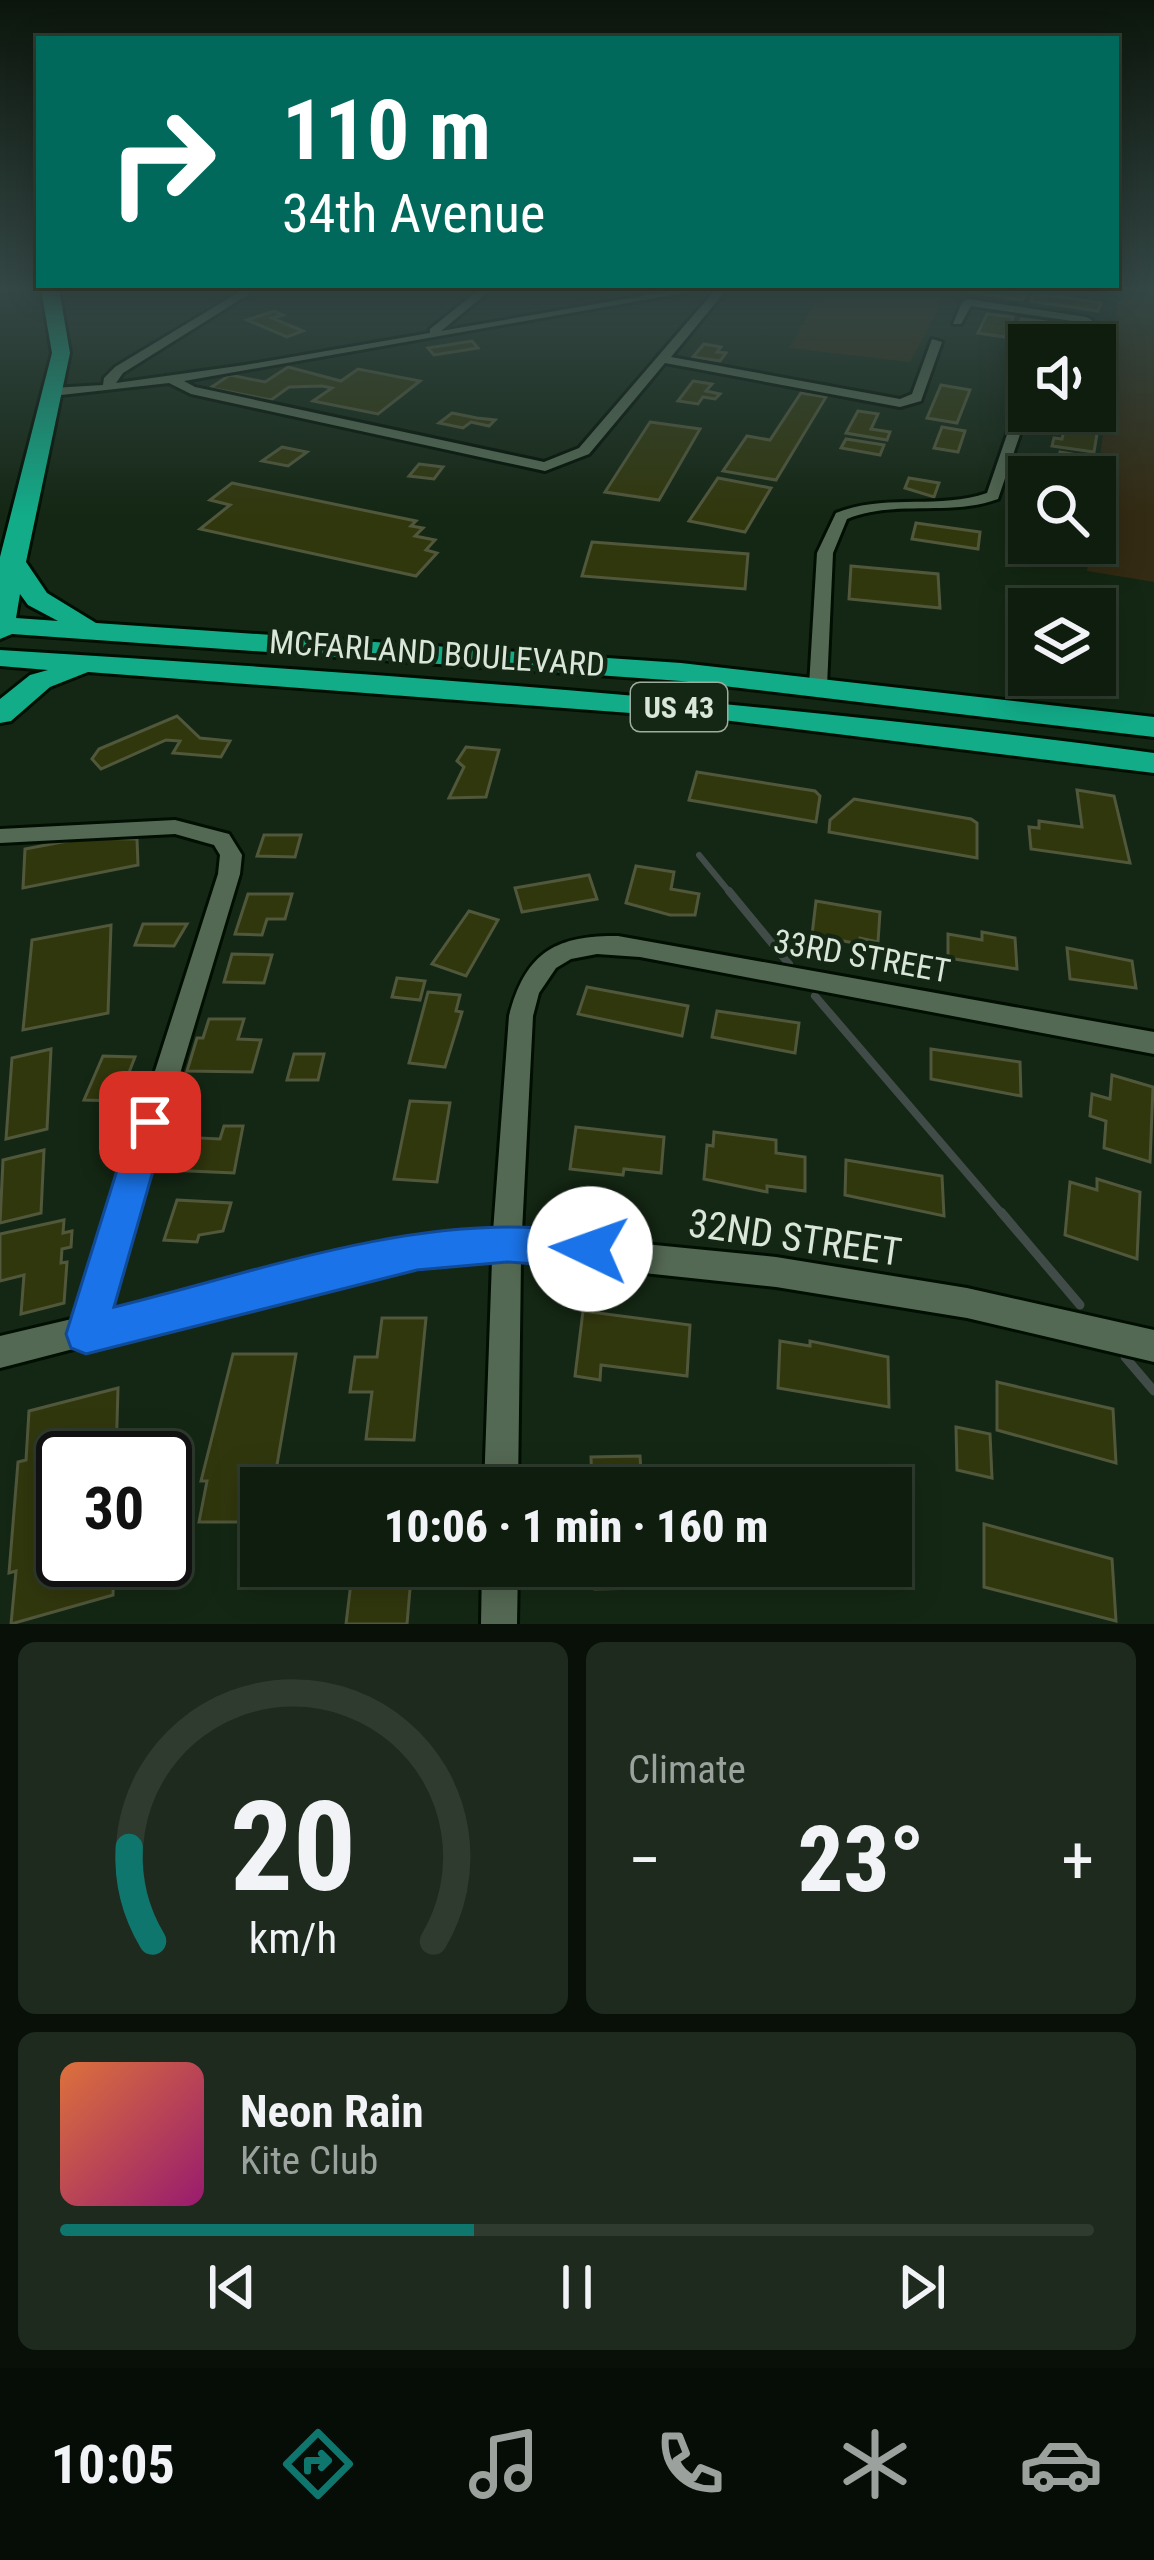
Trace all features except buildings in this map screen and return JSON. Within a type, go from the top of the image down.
[{"type":"highway","points":[[0,627],[6,562],[58,365]]},
{"type":"highway","name":"US 43","points":[[6,562],[37,599],[106,632]]},
{"type":"highway","name":"MCFARLAND BOULEVARD","points":[[0,627],[575,663],[818,686],[1154,727]]},
{"type":"highway","name":"MCFARLAND BOULEVARD","points":[[0,658],[626,703],[852,724],[1154,764]]},
{"type":"highway","points":[[0,714],[40,681],[107,665]]},
{"type":"highway","points":[[626,703],[650,692],[805,697],[818,686]]},
{"type":"street","points":[[109,388],[110,378],[128,365]]},
{"type":"street","points":[[52,392],[174,381],[264,365]]},
{"type":"street","points":[[174,381],[198,392],[545,467],[584,451],[657,365]]},
{"type":"street","points":[[693,365],[884,401],[914,400],[927,365]]},
{"type":"street","points":[[818,686],[825,553],[841,516],[871,505],[969,508],[993,496],[1014,432]]},
{"type":"street","points":[[0,836],[175,827],[221,838],[231,855],[86,1334]]},
{"type":"street","name":"33RD STREET","points":[[507,1244],[525,991],[538,970],[559,953],[584,944],[626,946],[1154,1043]]},
{"type":"street","points":[[502,1467],[507,1244]]},
{"type":"street","name":"32ND STREET","points":[[0,1352],[369,1260],[507,1244],[776,1272],[967,1304],[1154,1346]]},
{"type":"street","points":[[499,1624],[500,1587]]},
{"type":"shaded area","points":[[1116,365],[1154,365],[1154,582],[1087,571],[1088,564],[1116,564],[1116,456],[1100,456],[1103,432],[1116,432]]},
{"type":"waterway","points":[[699,855],[731,894]]},
{"type":"waterway","points":[[729,891],[789,964]]},
{"type":"waterway","points":[[815,996],[1003,1215]]},
{"type":"waterway","points":[[1001,1212],[1080,1305]]},
{"type":"waterway","points":[[1125,1357],[1154,1391]]},
{"type":"route","points":[[150,1122],[86,1334],[417,1251],[507,1244],[590,1249]]}]
